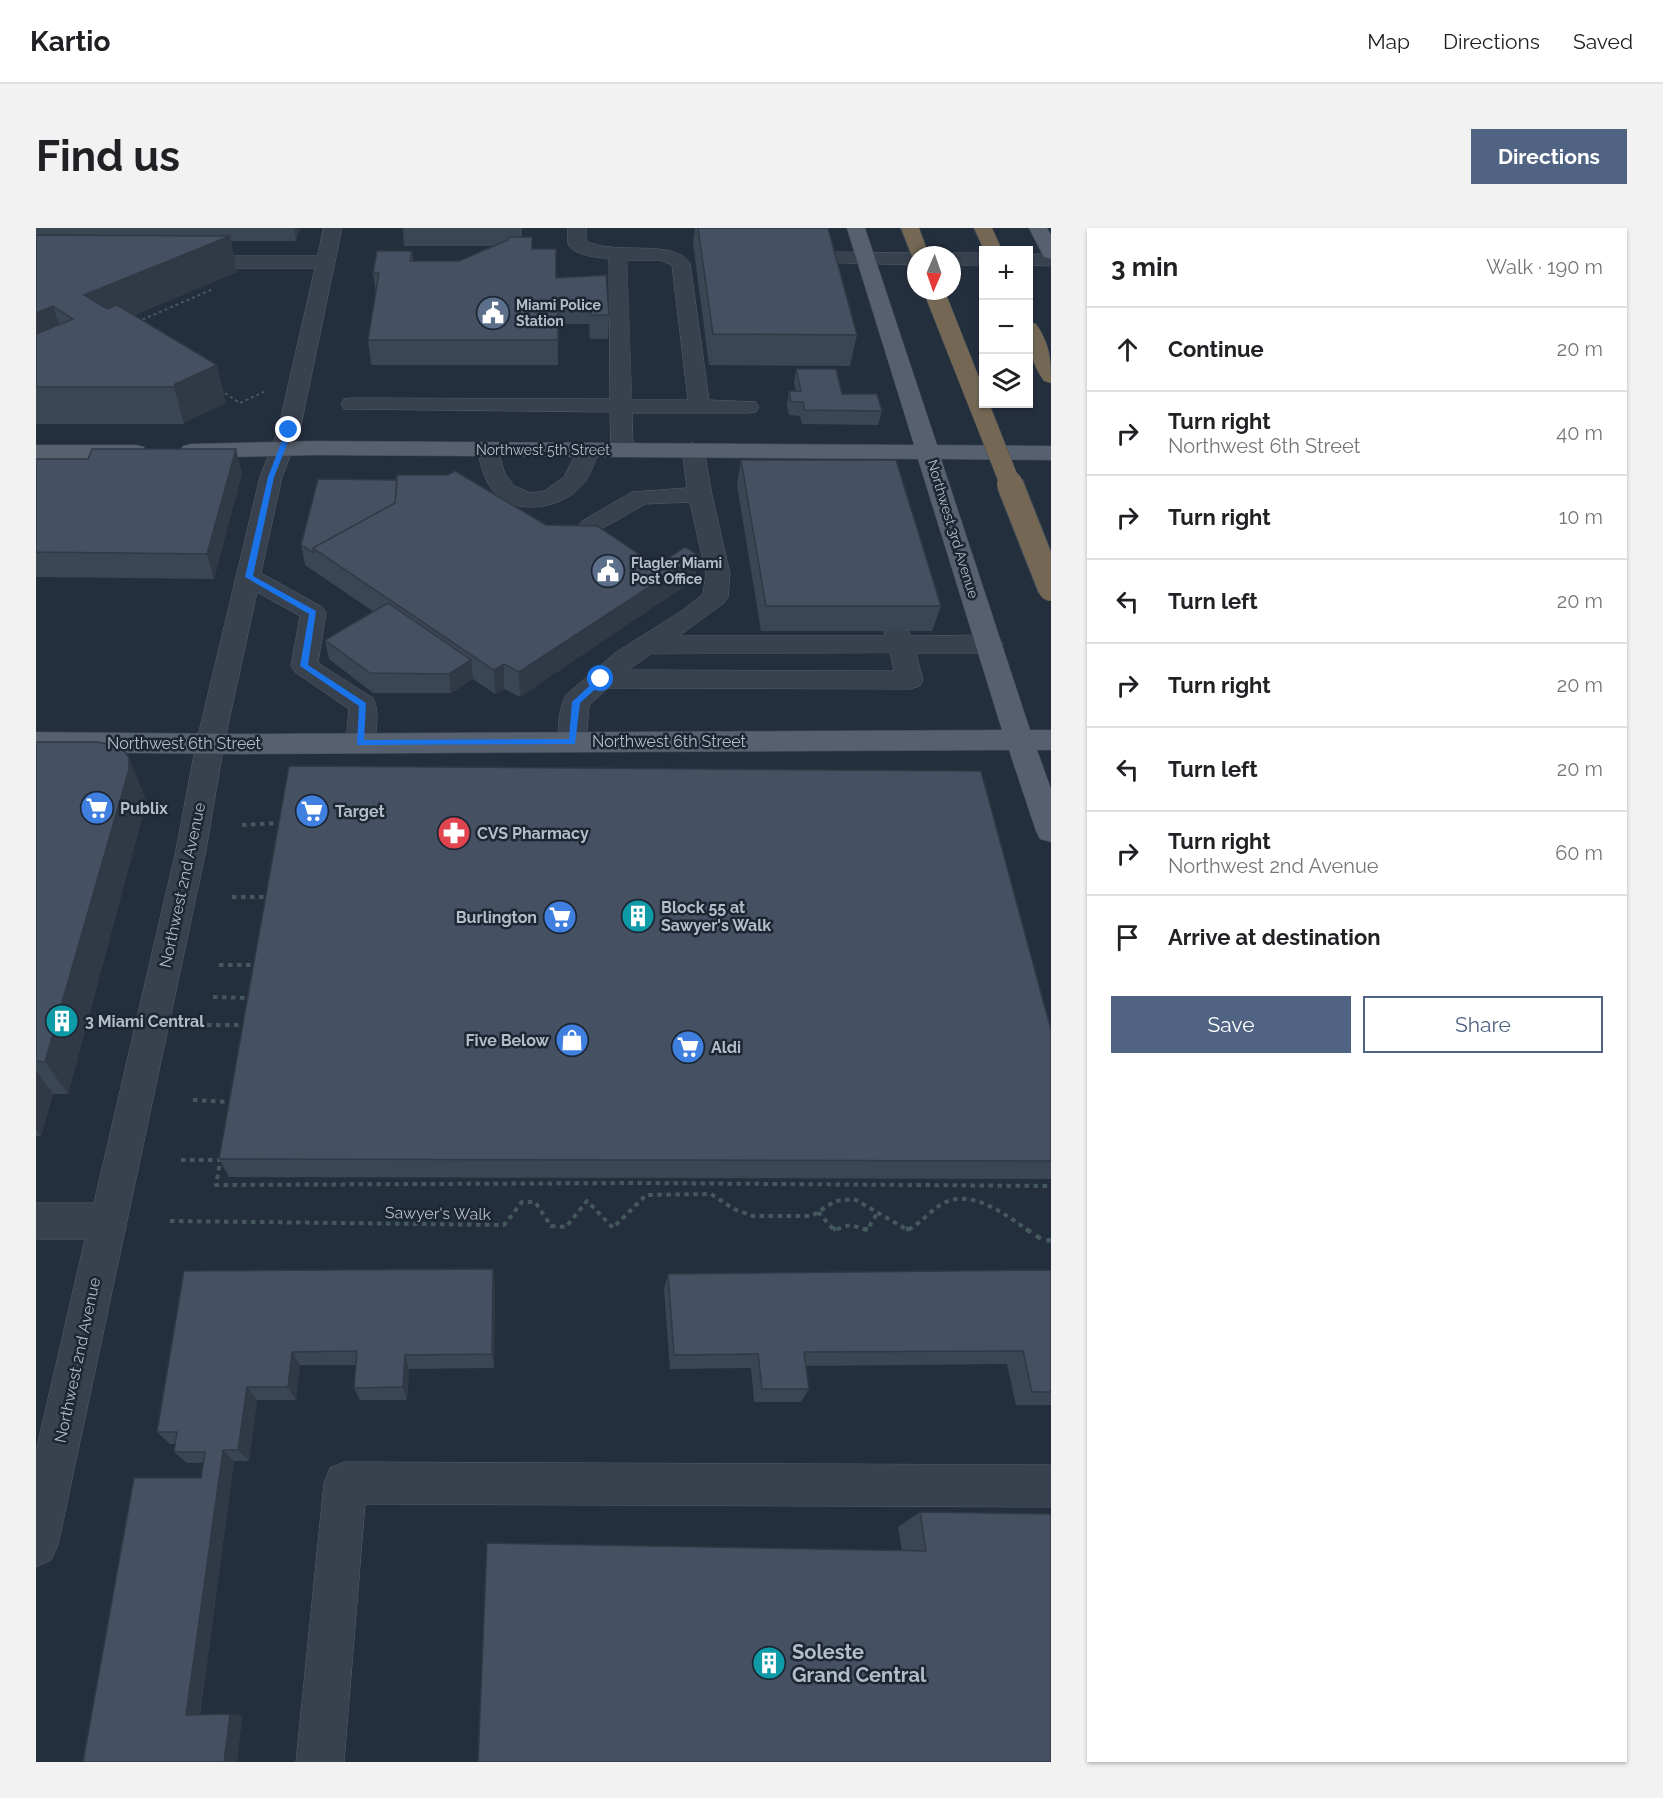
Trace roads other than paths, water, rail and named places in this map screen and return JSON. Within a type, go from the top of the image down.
[{"type":"highway","points":[[910,228],[917,246]]},
{"type":"highway","points":[[983,228],[991,246]]},
{"type":"highway","points":[[938,300],[1051,588]]},
{"type":"highway","points":[[1033,337],[1051,377]]},
{"type":"main road","name":"Northwest 3rd Avenue","points":[[856,228],[1019,739],[1051,831]]},
{"type":"main road","points":[[1038,228],[1051,253]]},
{"type":"main road","name":"Northwest 5th Street","points":[[36,452],[488,449],[1051,453]]},
{"type":"main road","name":"Northwest 6th Street","points":[[36,742],[210,744],[1051,740]]},
{"type":"street","name":"Northwest 2nd Avenue","points":[[36,1545],[191,850],[210,744],[271,477],[289,430],[333,228]]},
{"type":"street","points":[[577,228],[577,244],[589,250],[618,255],[685,256],[681,263],[699,406]]},
{"type":"street","points":[[618,255],[622,450]]},
{"type":"street","points":[[822,258],[907,259]]},
{"type":"street","points":[[961,259],[979,260]]},
{"type":"street","points":[[1033,260],[1051,260]]},
{"type":"street","points":[[168,262],[326,262]]},
{"type":"street","points":[[352,404],[748,406]]},
{"type":"street","points":[[488,449],[494,474],[506,491],[528,501],[552,496],[574,481],[588,450]]},
{"type":"street","points":[[572,742],[576,702],[624,659],[692,616],[716,597],[718,574],[700,495],[693,450]]},
{"type":"street","points":[[590,526],[640,498],[700,495]]},
{"type":"street","points":[[249,577],[313,613],[304,666],[363,705],[360,743]]},
{"type":"street","points":[[646,645],[899,638],[990,644]]},
{"type":"street","points":[[601,679],[910,680],[899,638]]},
{"type":"street","points":[[36,1221],[107,1221]]},
{"type":"street","points":[[320,1762],[345,1484],[1051,1486]]},
{"type":"place","name":"Miami Police Station","points":[[493,313]]},
{"type":"place","name":"Flagler Miami Post Office","points":[[608,571]]},
{"type":"place","name":"Publix","points":[[97,808]]},
{"type":"place","name":"Target","points":[[312,811]]},
{"type":"place","name":"CVS Pharmacy","points":[[454,833]]},
{"type":"place","name":"Block 55 at Sawyer's Walk","points":[[638,916]]},
{"type":"place","name":"Burlington","points":[[560,917]]},
{"type":"place","name":"3 Miami Central","points":[[62,1021]]},
{"type":"place","name":"Five Below","points":[[572,1040]]},
{"type":"place","name":"Aldi","points":[[688,1047]]},
{"type":"place","name":"Soleste Grand Central","points":[[769,1663]]}]
